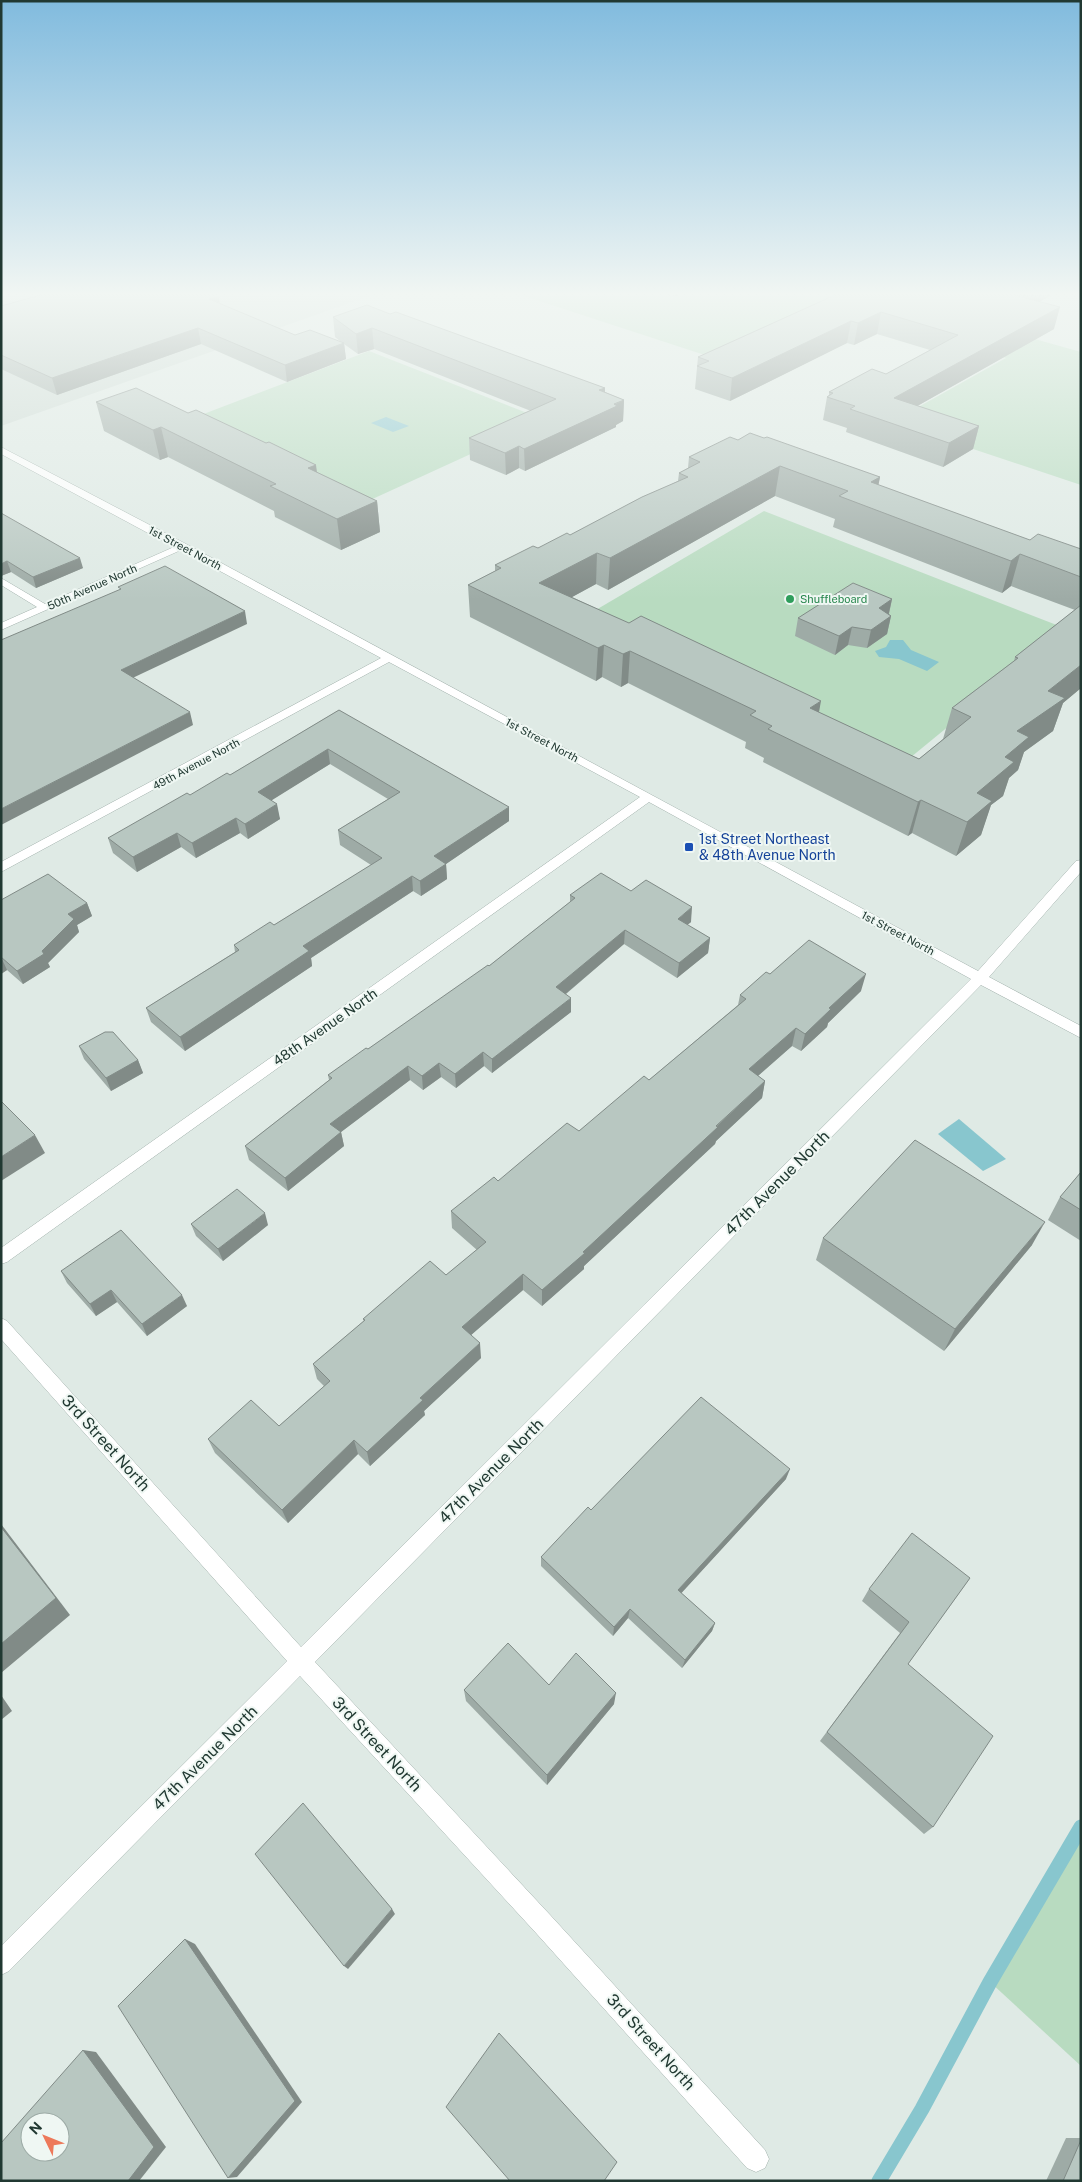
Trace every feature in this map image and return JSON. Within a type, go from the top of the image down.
[{"type":"street","name":"1st Street North","points":[[1,450],[648,797],[1081,1033]]},
{"type":"street","name":"50th Avenue North","points":[[1,627],[183,546]]},
{"type":"street","points":[[1,581],[45,608]]},
{"type":"street","name":"49th Avenue North","points":[[1,868],[389,658]]},
{"type":"street","name":"48th Avenue North","points":[[1,1257],[648,797]]},
{"type":"street","name":"47th Avenue North","points":[[1,1963],[980,978],[1081,864]]},
{"type":"street","name":"3rd Street North","points":[[1,1326],[301,1662],[544,1925],[756,2159]]},
{"type":"shaded area","points":[[1,397],[84,397],[1,426]]},
{"type":"green space","points":[[249,397],[486,397],[545,420],[355,507],[180,423]]},
{"type":"green space","points":[[937,397],[1081,397],[1081,485],[949,441],[913,410]]},
{"type":"green space","points":[[764,511],[1067,629],[905,762],[589,614]]},
{"type":"green space","points":[[1081,1827],[1081,2066],[990,1982]]},
{"type":"water","points":[[386,417],[409,426],[393,432],[371,423]]},
{"type":"water","points":[[890,640],[903,640],[911,650],[939,662],[927,671],[899,659],[879,657],[875,651],[886,647]]},
{"type":"water","points":[[959,1119],[1006,1159],[983,1171],[938,1134]]},
{"type":"building","points":[[111,397],[154,397],[188,413],[196,410],[316,465],[308,468],[377,501],[337,519],[270,486],[276,484],[161,427],[153,430],[96,402]]},
{"type":"building","points":[[550,397],[616,397],[624,400],[614,404],[617,406],[524,449],[519,446],[505,453],[469,438],[556,399]]},
{"type":"building","points":[[827,397],[896,397],[894,398],[979,426],[949,443],[850,409],[855,406]]},
{"type":"building","points":[[750,433],[764,438],[767,437],[880,477],[871,482],[1030,540],[1038,534],[1081,549],[1081,577],[1020,554],[1011,561],[839,496],[848,491],[780,466],[610,558],[597,553],[539,583],[629,623],[641,616],[821,701],[810,708],[919,759],[971,717],[952,708],[1018,658],[1015,657],[1081,605],[1081,665],[1048,691],[1065,698],[1017,731],[1029,737],[1005,757],[1014,762],[977,793],[992,801],[967,822],[921,800],[918,802],[768,729],[772,726],[750,715],[756,711],[630,651],[623,654],[604,645],[598,648],[468,585],[501,568],[495,565],[533,546],[538,548],[567,533],[570,535],[642,497],[688,477],[679,473],[700,462],[689,457],[730,437],[738,440]]},
{"type":"building","points":[[1,513],[80,558],[33,577],[7,561],[1,564]]},
{"type":"building","points":[[165,566],[245,611],[121,670],[190,712],[1,809],[1,640],[121,589],[118,587]]},
{"type":"building","points":[[853,583],[892,599],[879,608],[891,616],[871,630],[852,627],[839,636],[798,618]]},
{"type":"building","points":[[339,710],[509,807],[434,856],[446,864],[420,881],[412,876],[303,946],[309,951],[180,1037],[146,1008],[239,950],[234,945],[270,922],[274,925],[382,858],[338,830],[400,792],[328,749],[258,792],[277,804],[245,824],[236,818],[192,843],[177,833],[133,857],[108,838],[187,793],[190,795],[227,773],[230,775]]},
{"type":"building","points":[[601,873],[631,891],[646,880],[692,907],[678,919],[710,938],[679,963],[625,930],[556,987],[571,998],[492,1059],[483,1052],[455,1074],[439,1063],[422,1076],[408,1066],[330,1124],[341,1132],[285,1178],[245,1146],[332,1078],[328,1075],[489,966],[575,898],[570,895]]},
{"type":"building","points":[[48,874],[87,903],[68,914],[74,919],[42,951],[44,954],[17,971],[1,957],[1,900]]},
{"type":"building","points":[[809,940],[866,974],[829,1008],[831,1009],[805,1034],[796,1028],[749,1069],[765,1081],[583,1252],[585,1253],[542,1290],[523,1274],[462,1327],[480,1343],[420,1398],[423,1400],[367,1452],[354,1440],[282,1510],[208,1439],[251,1400],[279,1426],[330,1381],[313,1364],[365,1320],[363,1319],[430,1261],[446,1275],[486,1242],[451,1211],[494,1177],[498,1181],[567,1123],[579,1131],[644,1076],[649,1080],[746,999],[740,995],[766,972],[770,974]]},
{"type":"building","points":[[105,1032],[113,1032],[138,1060],[106,1078],[79,1046]]},
{"type":"building","points":[[1,1101],[35,1135],[1,1157]]},
{"type":"building","points":[[915,1140],[1045,1222],[955,1329],[823,1238]]},
{"type":"building","points":[[1081,1172],[1081,1210],[1060,1197]]},
{"type":"building","points":[[237,1189],[265,1213],[218,1249],[191,1224]]},
{"type":"building","points":[[121,1230],[182,1295],[142,1324],[111,1290],[90,1304],[61,1271]]},
{"type":"building","points":[[701,1397],[790,1469],[678,1590],[715,1623],[685,1660],[630,1609],[614,1627],[541,1557],[588,1507],[591,1510]]},
{"type":"building","points":[[1,1527],[56,1598],[1,1644]]},
{"type":"building","points":[[912,1533],[970,1578],[908,1664],[993,1736],[933,1827],[827,1732],[909,1622],[869,1589]]},
{"type":"building","points":[[508,1643],[549,1685],[576,1653],[616,1693],[547,1775],[464,1690]]},
{"type":"building","points":[[303,1803],[392,1909],[344,1966],[255,1854]]},
{"type":"building","points":[[185,1939],[295,2101],[228,2178],[118,2006]]},
{"type":"building","points":[[499,2033],[617,2162],[604,2181],[510,2181],[446,2107]]},
{"type":"building","points":[[83,2050],[154,2147],[128,2181],[1,2181],[1,2143],[20,2121],[20,2162],[70,2162],[70,2112],[28,2112]]},
{"type":"building","points":[[1081,2140],[1081,2181],[1063,2181]]},
{"type":"waterway","points":[[879,2181],[922,2109],[990,1982],[1081,1827]]},
{"type":"place","name":"Shuffleboard","points":[[790,599]]},
{"type":"place","name":"1st Street Northeast & 48th Avenue North","points":[[689,847]]}]
